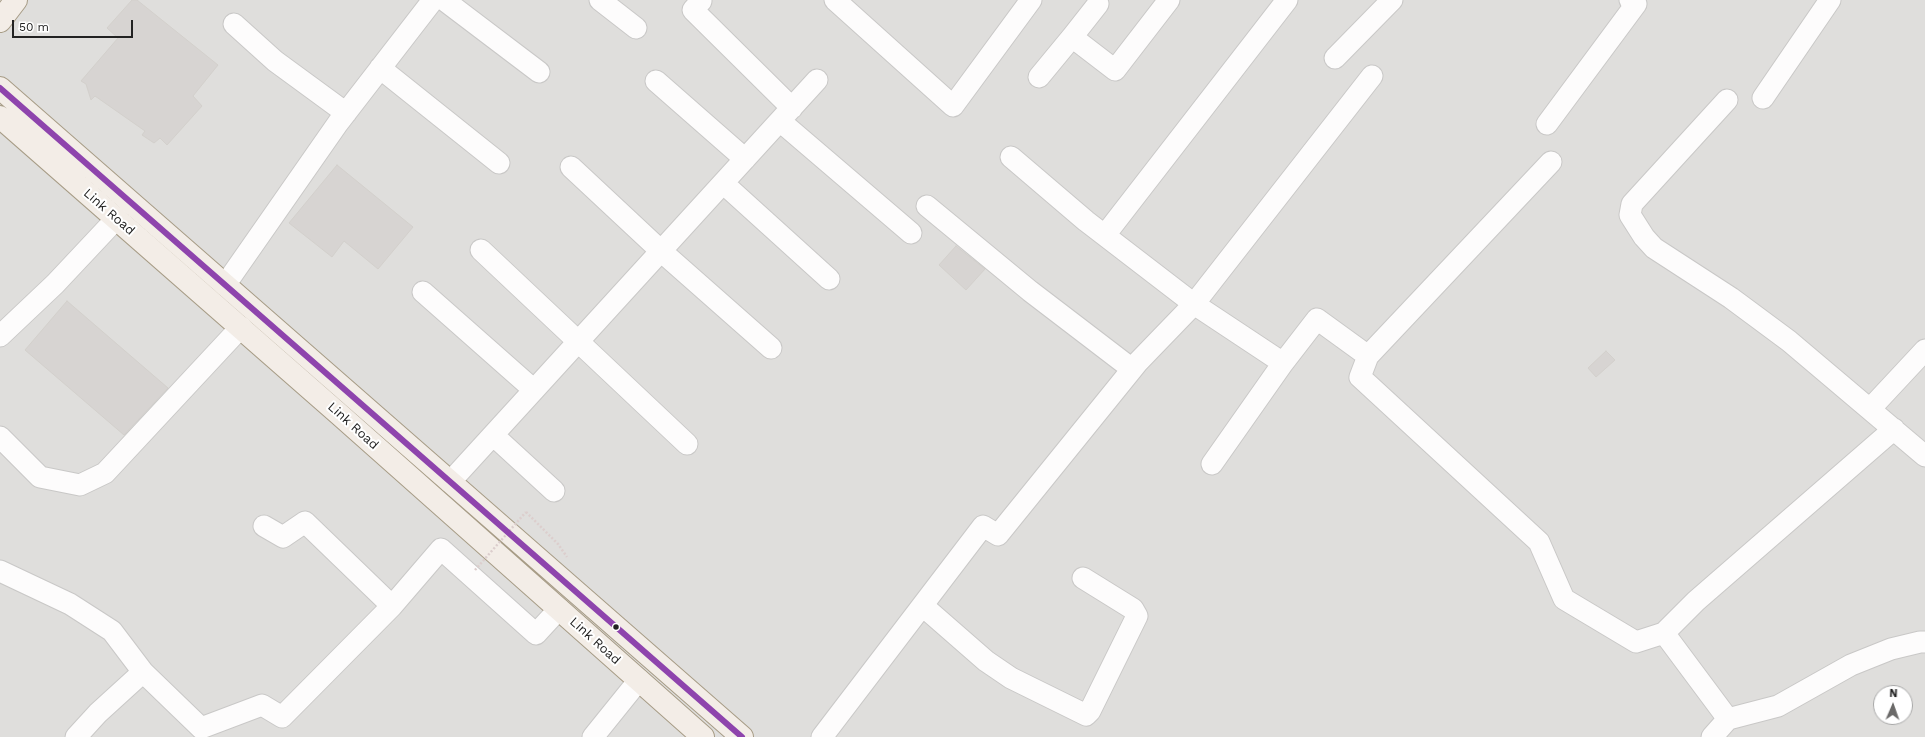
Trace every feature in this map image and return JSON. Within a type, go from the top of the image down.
[{"type":"main road","points":[[0,21],[16,0]]},
{"type":"main road","name":"Link Road","points":[[0,88],[742,737]]},
{"type":"main road","name":"Link Road","points":[[0,117],[117,218],[703,737]]},
{"type":"street","points":[[225,285],[346,113],[432,0]]},
{"type":"street","points":[[444,0],[539,72]]},
{"type":"street","points":[[600,0],[636,28]]},
{"type":"street","points":[[700,0],[701,1],[693,10],[786,114],[911,233]]},
{"type":"street","points":[[835,0],[953,106],[1031,0]]},
{"type":"street","points":[[1072,37],[1115,70],[1169,0]]},
{"type":"street","points":[[1105,236],[1287,0]]},
{"type":"street","points":[[1335,58],[1392,0]]},
{"type":"street","points":[[1547,124],[1636,4],[1630,0]]},
{"type":"street","points":[[1763,98],[1830,0]]},
{"type":"street","points":[[1039,77],[1098,4]]},
{"type":"street","points":[[234,24],[275,61],[346,113]]},
{"type":"street","points":[[380,68],[499,163]]},
{"type":"street","points":[[822,737],[983,526],[998,535],[1132,369],[1194,304],[1372,76]]},
{"type":"street","points":[[450,482],[817,80]]},
{"type":"street","points":[[656,82],[745,159]]},
{"type":"street","points":[[1727,100],[1632,204],[1630,215],[1644,237],[1654,248],[1731,298],[1789,341],[1925,456]]},
{"type":"street","points":[[1012,157],[1105,236],[1194,304],[1283,363]]},
{"type":"street","points":[[1552,162],[1368,356],[1360,377],[1539,542],[1564,599],[1636,642],[1664,633],[1696,600],[1894,429]]},
{"type":"street","points":[[571,167],[661,251],[771,348]]},
{"type":"street","points":[[723,183],[829,279]]},
{"type":"street","points":[[927,206],[1030,291],[1132,369]]},
{"type":"street","points":[[0,336],[55,284],[117,218]]},
{"type":"street","points":[[481,250],[687,444]]},
{"type":"street","points":[[423,292],[534,390]]},
{"type":"street","points":[[1212,464],[1283,363],[1317,319],[1368,356]]},
{"type":"street","points":[[0,437],[40,477],[80,485],[105,473],[241,328]]},
{"type":"street","points":[[1870,409],[1925,350]]},
{"type":"street","points":[[493,435],[554,491]]},
{"type":"street","points":[[264,526],[283,537],[305,522],[392,606]]},
{"type":"street","points":[[0,571],[70,604],[112,631],[143,672],[201,728],[262,705],[282,718],[392,606],[441,549],[536,634],[559,609]]},
{"type":"street","points":[[923,606],[986,660],[1011,678],[1086,715],[1090,711],[1138,616],[1133,609],[1083,578]]},
{"type":"street","points":[[1664,633],[1728,719]]},
{"type":"street","points":[[1712,737],[1728,719],[1778,706],[1851,665],[1891,649],[1925,642]]},
{"type":"street","points":[[76,737],[98,713],[143,672]]},
{"type":"street","points":[[593,737],[639,680]]},
{"type":"path","points":[[475,570],[526,512],[537,523]]},
{"type":"shaded area","points":[[0,0],[1925,0],[1925,737],[0,737]]},
{"type":"building","points":[[132,0],[137,0],[218,65],[193,96],[202,106],[167,145],[160,138],[154,143],[142,135],[145,131],[95,96],[91,100],[86,84],[81,81],[118,38],[107,28]]},
{"type":"building","points":[[337,165],[413,227],[378,269],[344,241],[332,257],[289,223]]},
{"type":"building","points":[[956,246],[985,269],[966,290],[939,265]]},
{"type":"building","points":[[67,301],[168,388],[124,435],[25,350]]},
{"type":"building","points":[[1606,351],[1615,360],[1596,377],[1588,368]]},
{"type":"transit line","points":[[0,88],[742,737]]}]
